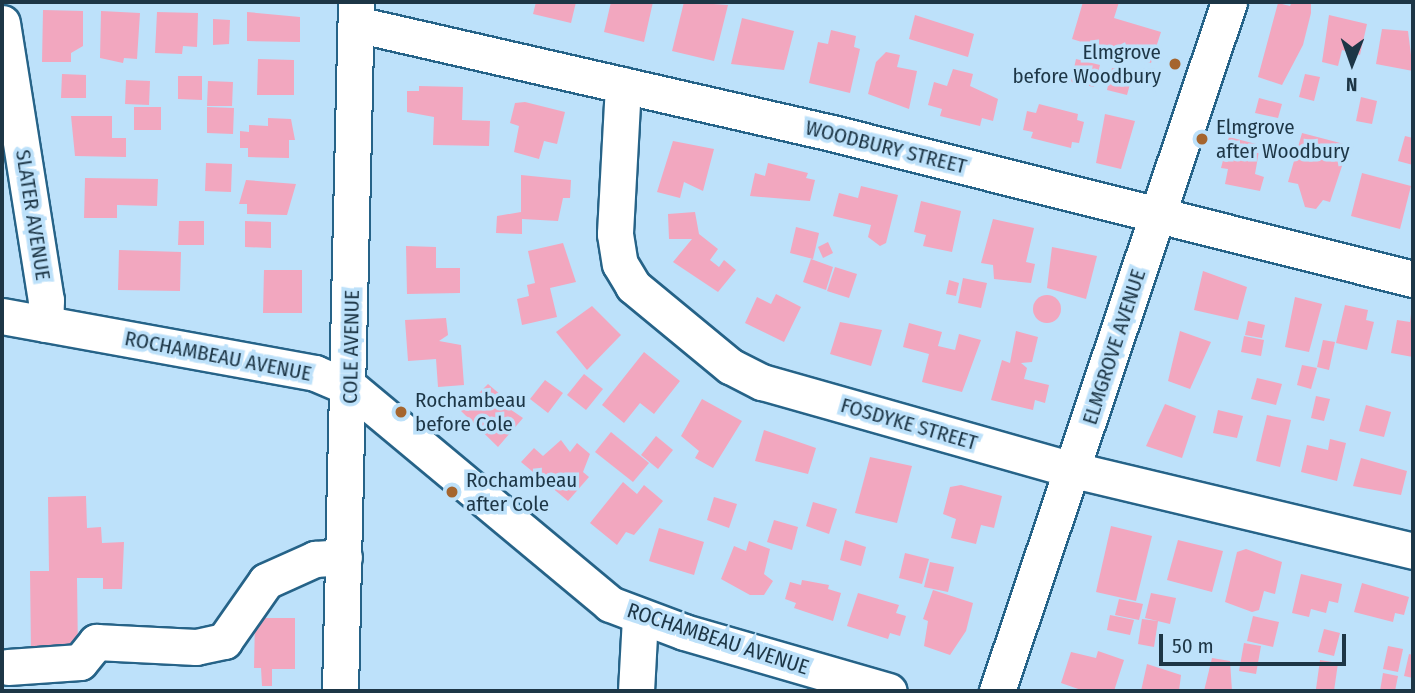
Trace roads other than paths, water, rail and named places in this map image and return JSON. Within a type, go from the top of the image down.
[{"type":"street","name":"ELMGROVE AVENUE","points":[[997,691],[1074,470],[1229,2]]},
{"type":"street","name":"WOODBURY STREET","points":[[356,13],[623,85],[1413,279]]},
{"type":"street","name":"COLE AVENUE","points":[[340,691],[351,388],[356,13]]},
{"type":"street","name":"SLATER AVENUE","points":[[2,23],[46,300],[45,324]]},
{"type":"street","name":"FOSDYKE STREET","points":[[623,85],[615,221],[620,264],[633,286],[708,350],[762,382],[1074,470],[1413,551]]},
{"type":"street","name":"ROCHAMBEAU AVENUE","points":[[2,316],[260,361],[315,373],[351,388],[610,604],[640,617],[889,691]]},
{"type":"street","points":[[8,667],[80,662],[96,642],[196,647],[224,641],[266,581],[315,558],[344,557]]},
{"type":"street","points":[[636,691],[640,617]]},
{"type":"place","name":"Elmgrove before Woodbury","points":[[1175,64]]},
{"type":"place","name":"Elmgrove after Woodbury","points":[[1202,139]]},
{"type":"place","name":"Rochambeau before Cole","points":[[401,412]]},
{"type":"place","name":"Rochambeau after Cole","points":[[452,492]]}]
